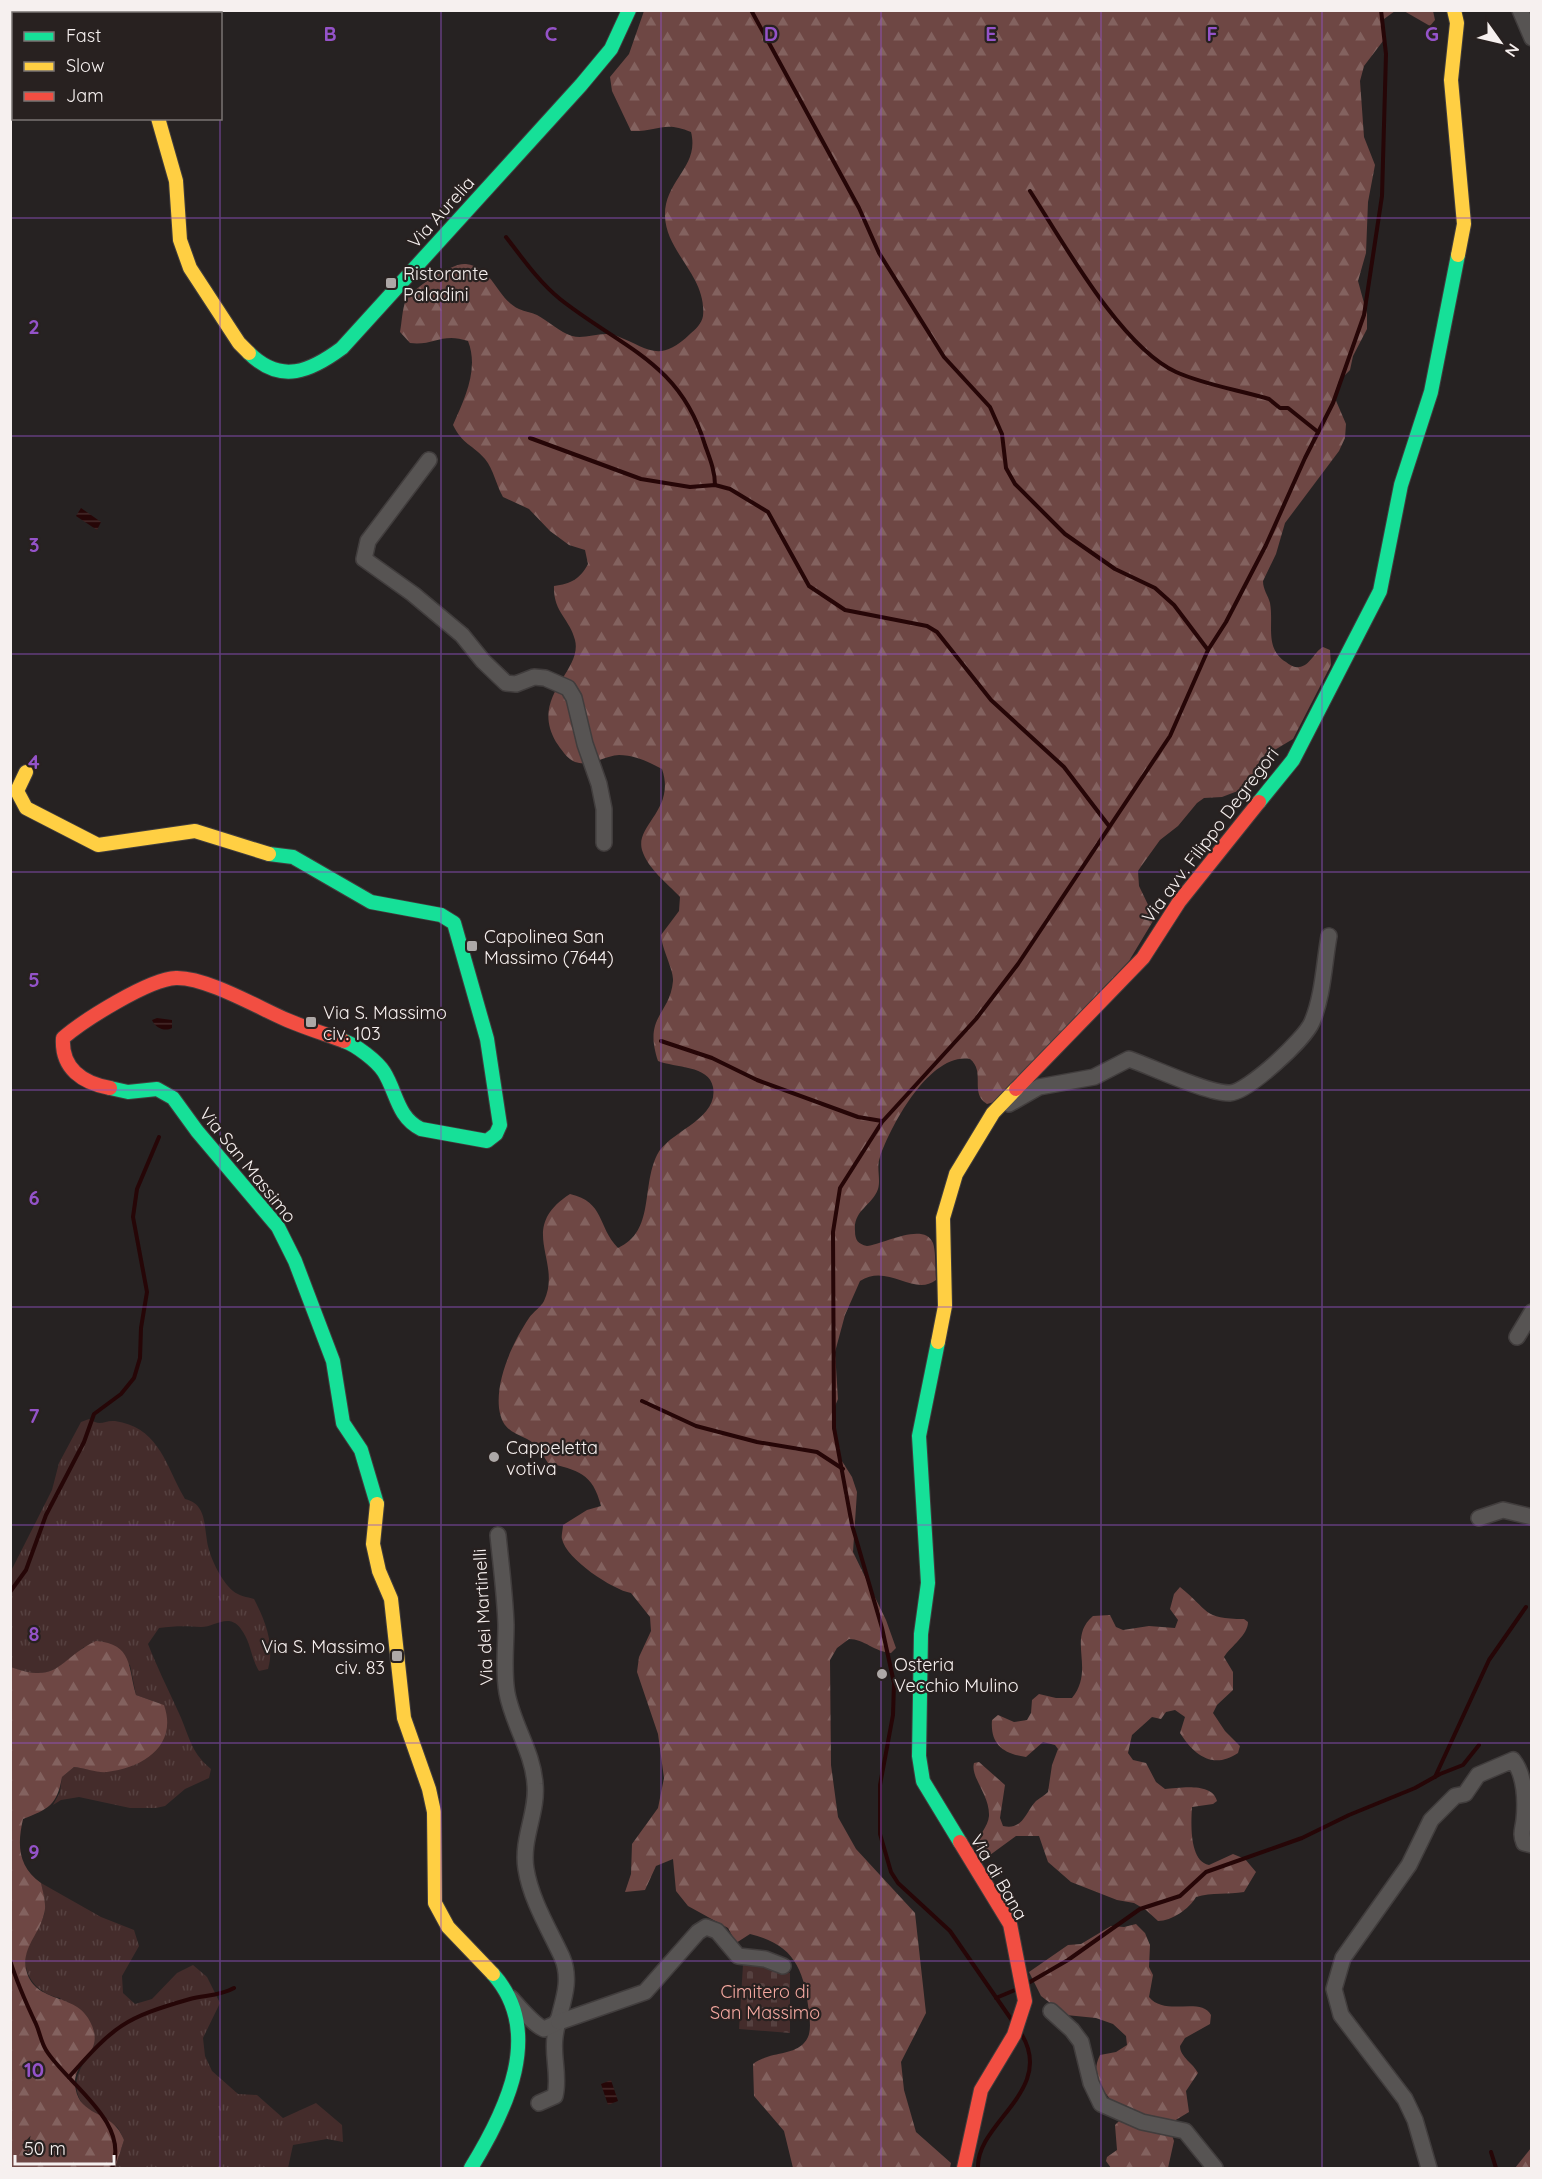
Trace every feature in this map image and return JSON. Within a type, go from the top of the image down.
[{"type":"street","name":"Via Aurelia","points":[[159,120],[176,182],[180,240],[190,268],[239,344],[256,360],[275,369],[294,372],[318,366],[342,348],[580,86],[611,49],[629,10]]},
{"type":"street","name":"Via avv. Filippo Degregori","points":[[921,1634],[928,1583],[919,1436],[945,1306],[943,1218],[956,1174],[993,1113],[1143,958],[1179,902],[1293,760],[1380,591],[1401,485],[1431,392],[1464,224],[1451,80],[1456,23],[1454,10]]},
{"type":"street","points":[[1520,10],[1532,38]]},
{"type":"street","points":[[429,460],[368,541],[364,559],[413,594],[462,635],[483,661],[506,683],[516,684],[534,677],[545,678],[568,688],[574,698],[585,744],[599,784],[604,809],[604,843]]},
{"type":"street","name":"Via San Massimo","points":[[26,772],[18,791],[26,808],[98,845],[195,831],[258,852],[293,857],[370,902],[441,915],[454,923],[487,1039],[500,1125],[496,1134],[487,1141],[421,1129],[411,1124],[402,1116],[383,1070],[350,1043],[289,1022],[214,987],[177,978],[154,983],[76,1027],[63,1038],[62,1051],[71,1070],[89,1084],[128,1092],[157,1089],[173,1098],[197,1131],[278,1227],[295,1261],[333,1361],[343,1423],[361,1450],[377,1504],[373,1544],[379,1571],[391,1599],[404,1718],[429,1789],[434,1812],[435,1904],[438,1917],[481,1960],[512,1998],[519,2029],[516,2065],[489,2141],[471,2169]]},
{"type":"street","points":[[993,1113],[1039,1087],[1094,1077],[1129,1059],[1209,1089],[1228,1093],[1240,1091],[1266,1071],[1312,1024],[1329,936]]},
{"type":"street","points":[[1516,1337],[1532,1312]]},
{"type":"street","points":[[1479,1518],[1503,1510],[1532,1517]]},
{"type":"street","name":"Via dei Martinelli","points":[[498,1535],[505,1600],[506,1689],[517,1728],[527,1747],[536,1784],[526,1835],[526,1870],[545,1925],[562,1958],[567,1989],[555,2038],[557,2085],[555,2096],[539,2103]]},
{"type":"street","name":"Via di Bana","points":[[921,1634],[919,1756],[923,1781],[1010,1924],[1025,2001],[1014,2035],[981,2090],[964,2169]]},
{"type":"street","points":[[1430,2169],[1415,2120],[1405,2099],[1341,2014],[1334,1989],[1343,1958],[1409,1864],[1431,1820],[1455,1796],[1466,1794],[1478,1775],[1513,1760],[1521,1769],[1524,1819],[1521,1836],[1524,1843],[1532,1845]]},
{"type":"street","points":[[512,1998],[527,2012],[537,2026],[544,2029],[555,2024],[560,2018],[645,1992],[698,1932],[706,1927],[717,1931],[738,1956],[765,1959],[783,1966]]},
{"type":"street","points":[[1051,2011],[1081,2042],[1091,2083],[1101,2104],[1142,2122],[1185,2131],[1215,2169]]},
{"type":"green space","points":[[644,11],[1395,11],[1384,19],[1383,41],[1364,66],[1360,81],[1364,137],[1375,165],[1368,202],[1366,253],[1358,281],[1367,314],[1367,329],[1353,356],[1350,370],[1339,381],[1334,396],[1346,424],[1345,438],[1339,451],[1285,523],[1276,554],[1263,581],[1270,603],[1272,643],[1279,656],[1291,665],[1299,667],[1306,664],[1323,647],[1330,650],[1331,665],[1293,739],[1261,758],[1248,785],[1243,789],[1222,797],[1204,798],[1178,826],[1160,840],[1138,871],[1139,886],[1152,913],[1153,921],[1129,961],[994,1102],[987,1104],[979,1094],[977,1070],[970,1059],[955,1060],[941,1067],[914,1093],[885,1143],[878,1165],[878,1189],[860,1213],[855,1224],[856,1239],[867,1246],[912,1234],[928,1237],[934,1247],[936,1280],[919,1285],[891,1277],[870,1276],[860,1281],[845,1315],[835,1352],[838,1399],[832,1413],[832,1428],[840,1450],[840,1458],[852,1477],[857,1492],[853,1552],[886,1620],[896,1648],[891,1653],[885,1652],[860,1641],[849,1639],[837,1648],[830,1660],[831,1765],[838,1817],[856,1849],[915,1913],[926,2013],[901,2062],[904,2090],[916,2132],[951,2163],[950,2168],[793,2168],[784,2131],[754,2096],[753,2064],[767,2057],[794,2050],[804,2043],[808,2036],[810,2025],[807,1997],[795,1961],[777,1945],[750,1934],[736,1943],[728,1928],[688,1906],[676,1891],[673,1859],[656,1866],[645,1890],[625,1892],[631,1874],[632,1844],[658,1808],[664,1778],[658,1734],[637,1672],[639,1657],[651,1631],[650,1617],[631,1593],[602,1580],[581,1564],[565,1547],[562,1538],[563,1525],[587,1510],[601,1506],[593,1486],[575,1471],[548,1463],[534,1444],[505,1425],[499,1408],[500,1385],[512,1349],[531,1316],[544,1301],[548,1286],[548,1272],[543,1232],[546,1220],[554,1207],[570,1194],[581,1198],[595,1209],[611,1240],[618,1248],[630,1240],[642,1220],[652,1168],[657,1155],[672,1139],[701,1117],[713,1098],[713,1087],[710,1080],[698,1071],[658,1061],[654,1046],[655,1025],[667,1002],[673,981],[661,935],[679,911],[680,897],[653,870],[642,850],[641,841],[644,833],[664,795],[665,783],[662,769],[642,759],[625,755],[586,763],[572,761],[556,742],[549,726],[552,698],[572,663],[575,651],[573,633],[556,602],[554,586],[570,582],[582,573],[588,564],[585,550],[569,545],[550,531],[529,509],[503,497],[488,463],[456,431],[453,425],[466,394],[471,373],[472,362],[468,341],[445,338],[426,343],[410,343],[400,332],[404,307],[410,295],[442,272],[466,264],[483,271],[511,304],[537,315],[572,336],[611,334],[646,349],[661,351],[670,349],[679,343],[698,326],[703,316],[703,302],[693,277],[672,242],[665,216],[670,193],[691,155],[691,132],[674,127],[631,131],[612,91],[610,77],[629,54]]},
{"type":"green space","points":[[1404,11],[1433,11],[1435,20],[1430,26]]},
{"type":"green space","points":[[89,1419],[97,1423],[115,1421],[129,1424],[149,1437],[157,1446],[185,1499],[197,1505],[203,1516],[210,1554],[220,1575],[235,1593],[254,1599],[262,1615],[270,1642],[268,1669],[259,1671],[246,1637],[236,1624],[231,1622],[226,1621],[204,1627],[159,1628],[148,1644],[190,1741],[198,1755],[211,1769],[209,1778],[185,1789],[165,1806],[156,1808],[130,1808],[79,1797],[61,1800],[53,1805],[60,1792],[62,1777],[74,1767],[104,1772],[164,1705],[136,1695],[130,1665],[84,1647],[66,1662],[43,1673],[11,1667],[10,1573],[52,1490],[59,1463],[81,1422]]},
{"type":"green space","points":[[1180,1587],[1207,1612],[1230,1619],[1244,1619],[1248,1622],[1242,1636],[1224,1657],[1233,1672],[1233,1690],[1217,1705],[1213,1713],[1225,1731],[1240,1746],[1238,1753],[1220,1760],[1205,1758],[1191,1748],[1180,1733],[1185,1717],[1175,1710],[1166,1712],[1161,1719],[1152,1717],[1132,1735],[1128,1753],[1133,1760],[1146,1763],[1156,1782],[1165,1789],[1187,1787],[1209,1791],[1214,1795],[1217,1801],[1213,1804],[1192,1807],[1193,1841],[1202,1862],[1209,1865],[1233,1854],[1245,1859],[1256,1872],[1244,1892],[1196,1897],[1180,1914],[1158,1921],[1134,1903],[1117,1900],[1071,1882],[1048,1862],[1039,1836],[1016,1836],[990,1855],[981,1854],[977,1845],[989,1816],[987,1801],[975,1774],[974,1763],[979,1762],[1005,1785],[1000,1818],[1003,1826],[1010,1827],[1020,1823],[1036,1801],[1048,1792],[1052,1765],[1058,1749],[1055,1745],[1043,1742],[1026,1757],[1005,1751],[993,1736],[992,1720],[998,1715],[1014,1722],[1027,1720],[1031,1713],[1032,1700],[1039,1694],[1056,1698],[1072,1698],[1079,1687],[1082,1676],[1082,1634],[1085,1625],[1093,1616],[1110,1615],[1116,1627],[1123,1630],[1149,1626],[1175,1628],[1178,1620],[1170,1609],[1174,1594]]},
{"type":"green space","points":[[96,1641],[108,1643],[123,1652],[130,1666],[136,1695],[164,1705],[167,1719],[166,1732],[155,1752],[145,1760],[121,1770],[103,1772],[74,1767],[62,1777],[57,1794],[50,1805],[23,1819],[20,1838],[21,1855],[33,1877],[41,1883],[45,1907],[42,1921],[26,1954],[25,1961],[30,1980],[37,1987],[73,2005],[88,2018],[95,2039],[93,2047],[76,2075],[77,2094],[86,2107],[112,2122],[124,2140],[115,2168],[11,2168],[11,1667],[27,1672],[49,1671]]},
{"type":"green space","points":[[41,1883],[101,1917],[134,1930],[139,1946],[122,1976],[123,1993],[135,2004],[152,1999],[177,1973],[193,1965],[207,1977],[220,2003],[203,2038],[205,2056],[212,2071],[238,2094],[257,2095],[283,2118],[316,2103],[342,2125],[343,2142],[327,2139],[293,2145],[288,2168],[115,2168],[124,2140],[120,2131],[85,2107],[77,2092],[77,2077],[90,2056],[60,1998],[36,1986],[27,1971],[26,1954],[29,1944],[45,1911]]},
{"type":"green space","points":[[1136,1924],[1145,1933],[1150,1945],[1149,1967],[1153,1975],[1149,1997],[1164,2006],[1199,2007],[1211,2015],[1210,2024],[1185,2038],[1180,2046],[1182,2053],[1198,2073],[1186,2091],[1189,2112],[1174,2121],[1170,2129],[1174,2141],[1168,2168],[1111,2168],[1106,2161],[1107,2157],[1117,2150],[1115,2125],[1124,2116],[1102,2088],[1096,2073],[1097,2064],[1100,2055],[1116,2052],[1127,2045],[1126,2036],[1113,2024],[1096,2018],[1066,2015],[1041,1996],[1029,1972],[1068,1945],[1081,1944],[1111,1926],[1124,1927]]},
{"type":"green space","name":"Cimitero di San Massimo","points":[[749,1960],[790,1973],[790,2033],[739,2029],[743,1965]]},
{"type":"green space","points":[[1531,2148],[1531,2168],[1515,2168]]},
{"type":"shaded area","points":[[81,508],[101,522],[97,530],[76,516]]},
{"type":"shaded area","points":[[157,1018],[172,1020],[172,1028],[166,1030],[158,1027],[152,1020]]},
{"type":"shaded area","points":[[611,2080],[618,2101],[608,2105],[601,2084]]},
{"type":"waterway","points":[[751,10],[859,208],[879,253],[944,357],[990,407],[1002,434],[1006,468],[1015,484],[1065,534],[1115,569],[1155,588],[1174,605],[1208,650]]},
{"type":"waterway","points":[[1011,2019],[950,1931],[898,1883],[891,1872],[880,1834],[880,1785],[893,1715],[894,1683],[882,1628],[852,1525],[834,1428],[833,1232],[840,1188],[882,1122],[976,1019],[1018,964],[1170,736],[1208,650],[1226,622],[1266,545],[1305,458],[1333,403],[1364,315],[1382,196],[1386,54],[1381,10]]},
{"type":"waterway","points":[[1030,191],[1076,264],[1114,317],[1155,359],[1187,377],[1269,399],[1280,408],[1288,408],[1318,432]]},
{"type":"waterway","points":[[506,237],[552,292],[646,359],[681,394],[694,417],[705,445],[715,485]]},
{"type":"waterway","points":[[530,438],[641,479],[690,487],[715,485],[730,489],[768,512],[809,586],[845,610],[927,626],[937,632],[991,700],[1064,767],[1109,826]]},
{"type":"waterway","points":[[661,1041],[712,1058],[757,1080],[858,1117],[882,1121]]},
{"type":"waterway","points":[[10,1592],[26,1570],[46,1515],[84,1442],[94,1414],[121,1394],[134,1378],[140,1358],[141,1328],[147,1292],[133,1217],[137,1189],[159,1137]]},
{"type":"waterway","points":[[642,1401],[696,1426],[757,1442],[817,1452],[843,1469]]},
{"type":"waterway","points":[[1435,1777],[1489,1660],[1526,1607]]},
{"type":"waterway","points":[[1030,1982],[1068,1960],[1140,1909],[1180,1896],[1206,1872],[1302,1838],[1349,1815],[1415,1788],[1440,1774],[1463,1765],[1479,1745]]},
{"type":"waterway","points":[[10,1960],[46,2050],[55,2063],[94,2104],[113,2135],[115,2151],[112,2168]]},
{"type":"waterway","points":[[69,2077],[110,2034],[135,2018],[190,1999],[223,1993],[234,1988]]},
{"type":"waterway","points":[[996,1998],[1015,1990]]},
{"type":"waterway","points":[[978,2168],[981,2152],[989,2136],[1012,2106],[1029,2073],[1030,2055],[1022,2035]]},
{"type":"waterway","points":[[1491,2152],[1496,2168]]},
{"type":"traffic: fast","points":[[249,353],[261,363],[284,372],[307,368],[342,348],[581,85],[611,49],[629,10]]},
{"type":"traffic: fast","points":[[1259,802],[1293,760],[1380,591],[1401,485],[1431,392],[1458,255]]},
{"type":"traffic: fast","points":[[269,854],[293,857],[371,902],[441,915],[454,923],[487,1039],[500,1125],[496,1134],[487,1141],[421,1129],[413,1124],[402,1111],[381,1068],[371,1058],[344,1041]]},
{"type":"traffic: fast","points":[[110,1088],[128,1092],[157,1089],[173,1098],[197,1131],[278,1227],[295,1261],[333,1361],[343,1423],[361,1450],[377,1504]]},
{"type":"traffic: fast","points":[[938,1342],[919,1436],[928,1583],[921,1634],[919,1756],[923,1781],[960,1842]]},
{"type":"traffic: fast","points":[[471,2168],[497,2122],[507,2097],[515,2071],[518,2046],[516,2021],[508,1997],[493,1974]]},
{"type":"traffic: slow","points":[[1454,10],[1457,23],[1451,80],[1464,224],[1458,255]]},
{"type":"traffic: slow","points":[[159,120],[176,181],[180,240],[190,268],[239,343],[249,353]]},
{"type":"traffic: slow","points":[[26,772],[17,791],[26,808],[98,845],[195,831],[269,854]]},
{"type":"traffic: slow","points":[[938,1342],[945,1306],[943,1218],[956,1174],[993,1113],[1016,1089]]},
{"type":"traffic: slow","points":[[377,1504],[373,1544],[379,1571],[391,1599],[404,1718],[429,1789],[434,1812],[435,1903],[448,1927],[493,1974]]},
{"type":"traffic: jam","points":[[1016,1089],[1143,958],[1179,902],[1259,802]]},
{"type":"traffic: jam","points":[[110,1088],[100,1086],[76,1073],[66,1058],[63,1038],[117,1002],[164,980],[176,978],[202,982],[287,1020],[344,1041]]},
{"type":"traffic: jam","points":[[960,1842],[1010,1924],[1025,2001],[1014,2035],[981,2090],[964,2168]]},
{"type":"place","name":"Ristorante Paladini","points":[[391,283]]},
{"type":"place","name":"Capolinea San Massimo (7644)","points":[[472,946]]},
{"type":"place","name":"Via S. Massimo civ. 103","points":[[311,1022]]},
{"type":"place","name":"Cappeletta votiva","points":[[494,1457]]},
{"type":"place","name":"Via S. Massimo civ. 83","points":[[397,1656]]},
{"type":"place","name":"Osteria Vecchio Mulino","points":[[882,1674]]}]
